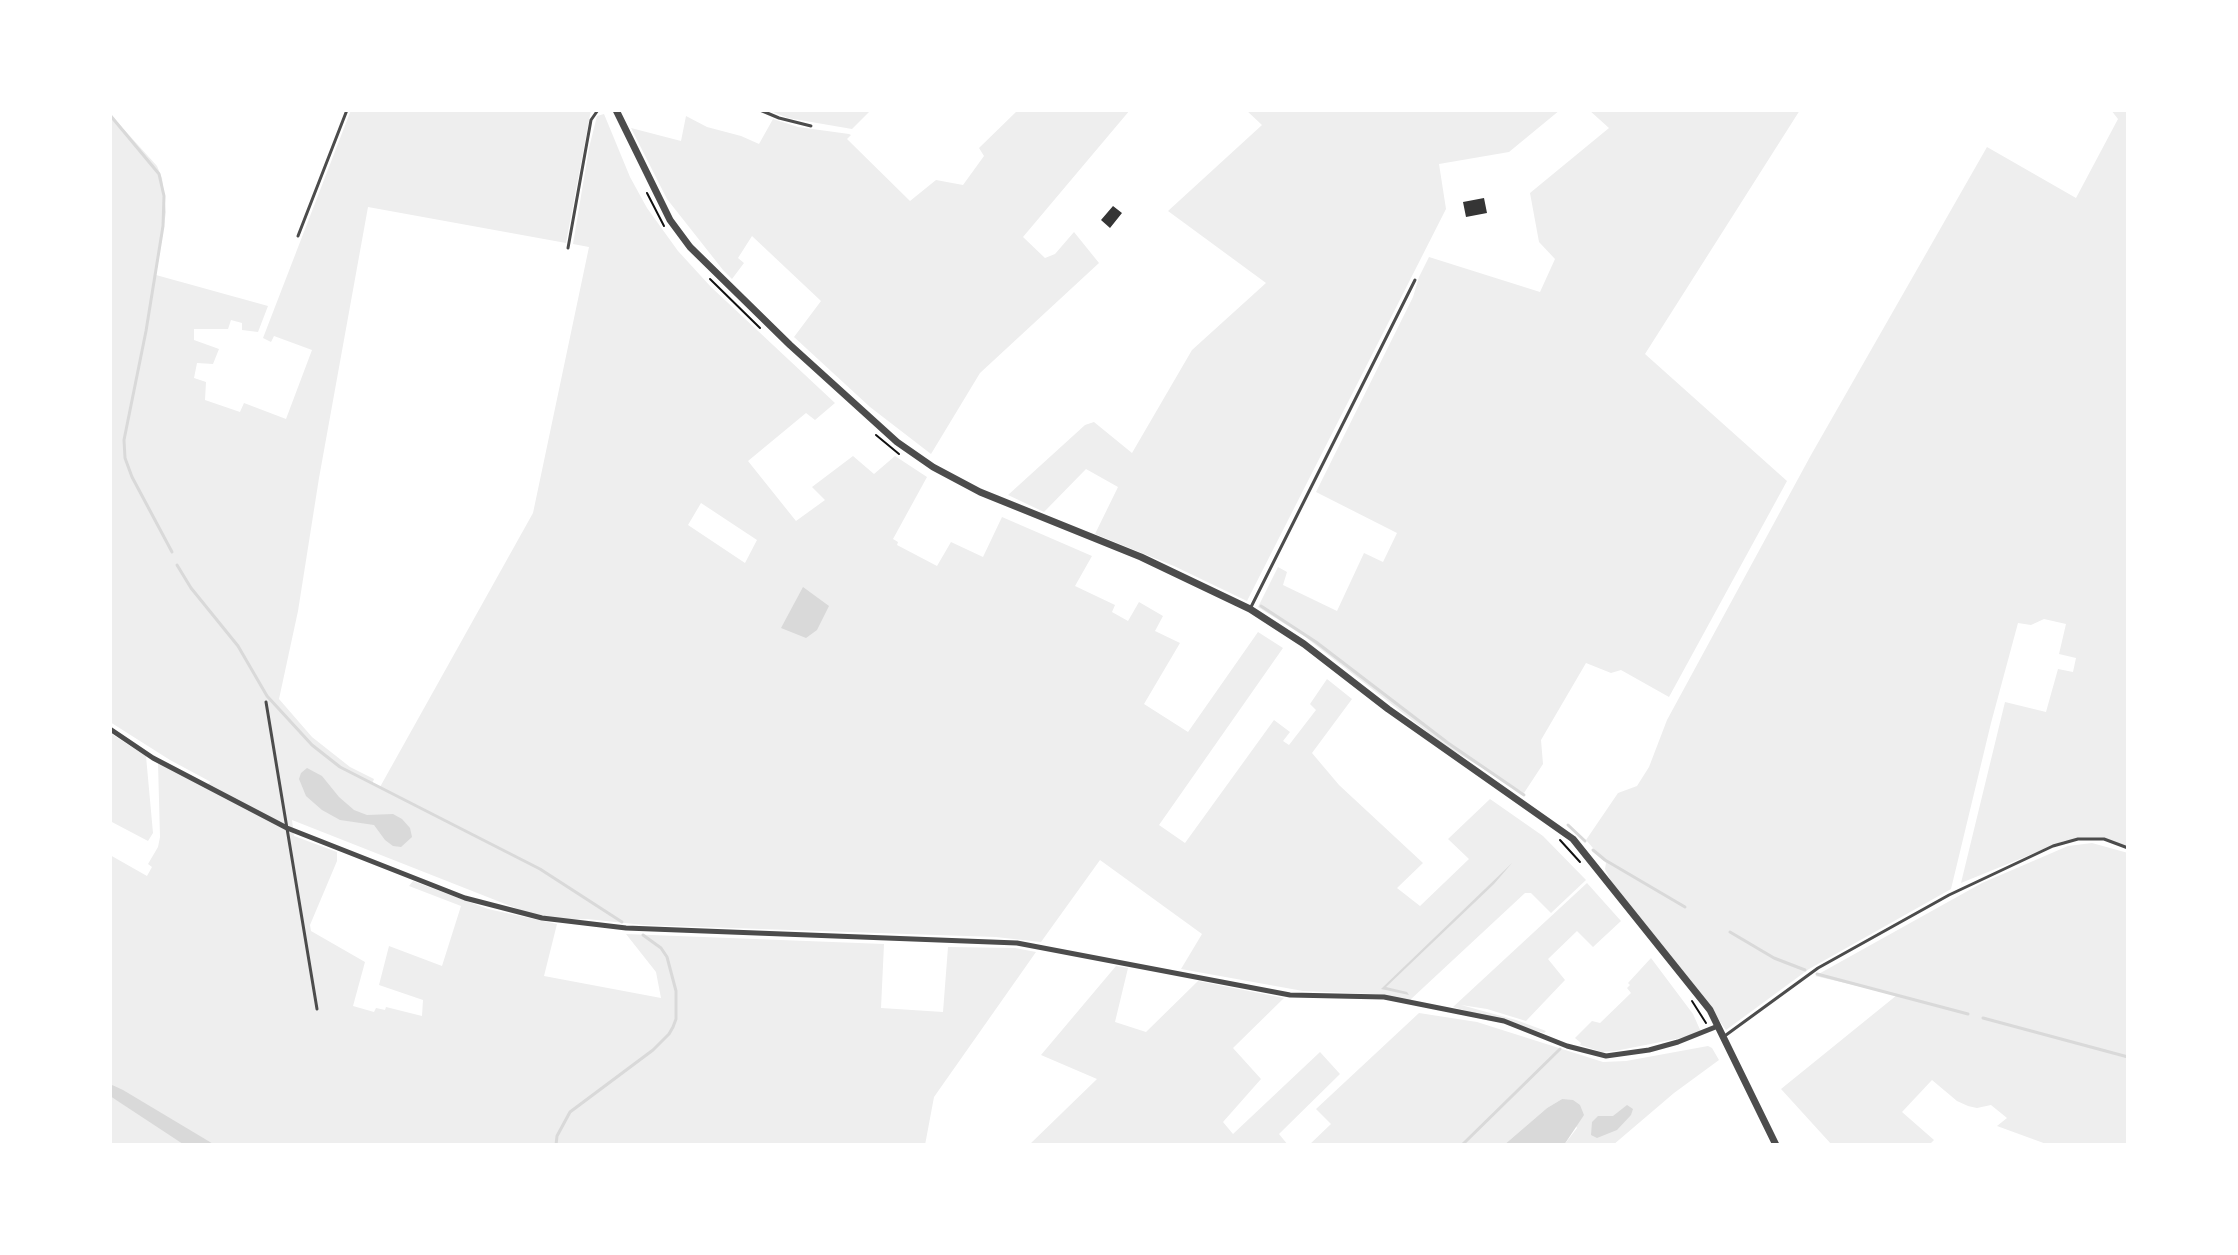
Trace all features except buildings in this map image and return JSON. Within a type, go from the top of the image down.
[{"type":"street","points":[[616,110],[670,220],[690,247],[780,336],[897,442],[933,467],[980,492],[1141,557],[1250,609],[1304,644],[1399,717],[1573,839],[1691,984],[1715,1028],[1724,1036],[1776,1145]]},
{"type":"street","points":[[110,729],[153,758],[287,828],[465,898],[525,915],[626,928],[1017,943],[1290,995],[1384,997],[1504,1021],[1567,1046],[1606,1056],[1649,1050],[1715,1028]]},
{"type":"lane","points":[[298,236],[347,110]]},
{"type":"lane","points":[[568,248],[591,120],[598,110]]},
{"type":"lane","points":[[760,110],[811,126]]},
{"type":"lane","points":[[1250,609],[1415,280]]},
{"type":"lane","points":[[266,702],[317,1009]]},
{"type":"lane","points":[[1724,1036],[1818,968],[1955,892],[2053,846],[2078,839],[2104,839],[2128,848]]},
{"type":"path","points":[[647,194],[668,232]]},
{"type":"path","points":[[705,274],[766,333]]},
{"type":"path","points":[[867,427],[903,457]]},
{"type":"path","points":[[1555,835],[1580,862]]},
{"type":"path","points":[[1686,994],[1715,1028]]},
{"type":"shaded area","points":[[351,110],[591,110],[566,243],[368,207],[298,611],[279,699],[312,737],[350,767],[374,779],[372,784],[380,787],[533,513],[589,247],[573,244],[589,148],[597,116],[604,114],[630,177],[647,208],[678,251],[711,287],[835,403],[815,420],[806,413],[748,461],[796,521],[825,500],[812,487],[853,456],[874,474],[895,456],[927,477],[893,539],[898,542],[897,545],[937,566],[951,542],[983,557],[1002,517],[1092,556],[1075,586],[1115,605],[1112,612],[1128,621],[1139,602],[1163,616],[1155,631],[1180,643],[1144,704],[1188,732],[1258,632],[1283,648],[1159,825],[1185,843],[1274,720],[1290,732],[1283,741],[1289,745],[1316,710],[1310,704],[1327,679],[1352,699],[1312,753],[1339,785],[1423,863],[1397,888],[1420,906],[1469,859],[1448,839],[1490,799],[1543,836],[1586,880],[1551,913],[1531,893],[1525,893],[1410,1000],[1375,994],[1303,991],[1181,969],[1202,934],[1100,860],[1041,942],[996,937],[644,925],[587,919],[561,920],[523,911],[292,820],[294,836],[337,852],[337,861],[310,925],[311,931],[365,962],[353,1006],[374,1012],[376,1008],[385,1010],[386,1007],[422,1016],[423,1000],[379,985],[389,946],[442,966],[461,906],[409,886],[413,881],[488,909],[557,924],[544,976],[661,998],[656,972],[626,934],[884,944],[881,1008],[943,1012],[948,947],[1015,948],[1036,952],[934,1097],[925,1145],[208,1145],[110,1084],[110,855],[147,876],[152,867],[148,864],[160,837],[158,763],[206,785],[211,782],[110,722],[110,114],[157,166],[162,178],[166,212],[156,275],[268,306],[258,332],[242,330],[242,323],[231,320],[228,329],[194,329],[194,340],[219,349],[213,364],[197,363],[194,378],[206,382],[205,400],[240,412],[244,403],[286,419],[312,350],[274,336],[271,342],[263,338]],"holes":[[[701,503],[757,540],[745,563],[688,525]]]},
{"type":"shaded area","points":[[768,110],[871,110],[852,129],[788,118]]},
{"type":"shaded area","points":[[1018,110],[1130,110],[1023,237],[1045,258],[1055,254],[1074,232],[1099,263],[980,373],[931,454],[870,407],[794,337],[821,301],[752,236],[738,258],[744,263],[732,279],[723,270],[667,199],[631,128],[681,141],[686,116],[707,127],[759,144],[773,119],[798,127],[849,134],[847,139],[910,201],[936,180],[963,185],[984,156],[979,148]]},
{"type":"shaded area","points":[[1246,110],[1560,110],[1509,152],[1439,164],[1446,209],[1247,601],[1174,566],[1095,534],[1118,487],[1086,469],[1044,512],[1008,495],[1085,425],[1094,422],[1132,453],[1192,350],[1266,283],[1168,211],[1262,125]]},
{"type":"shaded area","points":[[1589,110],[1800,110],[1645,354],[1787,481],[1669,697],[1621,670],[1611,673],[1586,663],[1541,740],[1543,764],[1524,793],[1444,745],[1304,636],[1258,607],[1278,567],[1287,572],[1283,585],[1337,611],[1364,553],[1383,562],[1397,533],[1316,492],[1413,297],[1429,257],[1540,292],[1555,259],[1539,242],[1530,193],[1609,128]]},
{"type":"shaded area","points":[[2111,110],[2128,110],[2128,846],[2100,838],[2064,841],[1961,883],[2005,702],[2046,712],[2058,669],[2073,672],[2076,658],[2059,654],[2066,624],[2044,619],[2031,625],[2018,623],[1951,889],[1809,969],[1726,1030],[1692,982],[1612,883],[1605,869],[1606,863],[1586,840],[1618,793],[1637,786],[1649,767],[1667,720],[1811,455],[1987,147],[2076,198],[2118,119]]},
{"type":"shaded area","points":[[803,587],[829,606],[817,630],[806,638],[781,628]]},
{"type":"shaded area","points":[[110,733],[146,756],[153,833],[148,841],[110,821]]},
{"type":"shaded area","points":[[307,768],[322,776],[354,810],[367,815],[393,814],[402,819],[410,828],[412,837],[401,847],[393,846],[374,825],[340,820],[322,810],[306,796],[299,779]]},
{"type":"shaded area","points":[[2092,843],[2128,853],[2128,1145],[2049,1145],[1997,1126],[2007,1118],[1991,1105],[1968,1106],[1932,1080],[1902,1112],[1934,1140],[1929,1145],[1832,1145],[1781,1089],[1897,995],[1815,976],[1982,883],[2068,846]]},
{"type":"shaded area","points":[[1512,863],[1386,987],[1409,995],[1381,989]]},
{"type":"shaded area","points":[[1587,883],[1621,921],[1593,947],[1577,931],[1548,959],[1565,980],[1526,1021],[1461,1005],[1516,1020],[1546,1031],[1544,1033],[1453,1007]]},
{"type":"shaded area","points":[[1651,958],[1693,1014],[1701,1032],[1615,1051],[1602,1052],[1580,1045],[1575,1038],[1592,1021],[1600,1023],[1631,993],[1628,983]]},
{"type":"shaded area","points":[[1116,966],[1128,968],[1115,1022],[1146,1032],[1198,981],[1284,998],[1233,1048],[1261,1079],[1223,1122],[1233,1134],[1320,1052],[1340,1074],[1279,1134],[1288,1145],[1029,1145],[1097,1079],[1041,1055]]},
{"type":"shaded area","points":[[1419,1013],[1477,1022],[1603,1062],[1626,1061],[1708,1046],[1719,1060],[1674,1093],[1613,1145],[1564,1145],[1577,1128],[1562,1099],[1504,1145],[1309,1145],[1331,1124],[1316,1109]]},
{"type":"shaded area","points":[[110,1084],[215,1145],[183,1144],[110,1096]]},
{"type":"shaded area","points":[[110,1096],[165,1129],[185,1145],[110,1145]]},
{"type":"shaded area","points":[[1562,1099],[1573,1100],[1580,1105],[1584,1115],[1564,1145],[1504,1145],[1547,1108]]},
{"type":"shaded area","points":[[1627,1105],[1633,1109],[1631,1115],[1617,1130],[1597,1138],[1591,1135],[1592,1122],[1598,1116],[1613,1116]]},
{"type":"waterway","points":[[110,115],[159,174],[164,196],[163,226],[146,331],[124,440],[125,458],[132,477],[172,552]]},
{"type":"waterway","points":[[177,565],[191,588],[238,646],[267,696],[312,745],[340,767],[540,869],[622,922]]},
{"type":"waterway","points":[[1261,606],[1316,642],[1448,743],[1524,795]]},
{"type":"waterway","points":[[1568,825],[1585,841]]},
{"type":"waterway","points":[[1593,850],[1685,907]]},
{"type":"waterway","points":[[1730,932],[1774,958],[1805,970]]},
{"type":"waterway","points":[[556,1145],[557,1136],[570,1112],[653,1050],[673,1027],[676,991],[667,957],[661,948],[643,935]]},
{"type":"waterway","points":[[1817,974],[1968,1014]]},
{"type":"waterway","points":[[1983,1018],[2128,1057]]},
{"type":"waterway","points":[[1462,1145],[1560,1049]]}]
